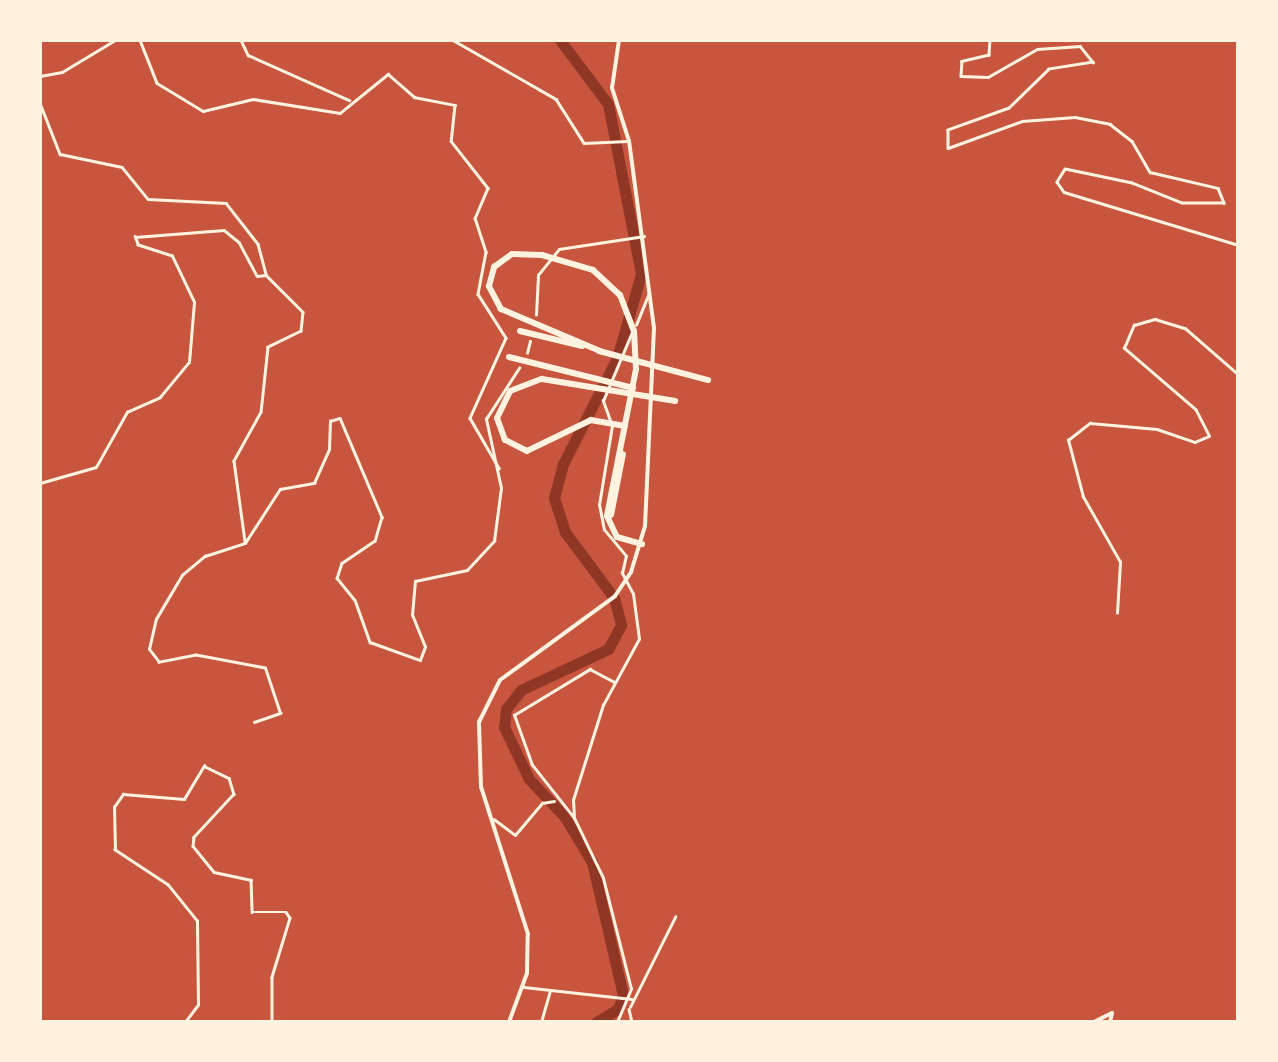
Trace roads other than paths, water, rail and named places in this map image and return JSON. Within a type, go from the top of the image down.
[{"type":"highway","points":[[642,544],[618,537],[608,516],[625,427],[636,351],[620,295],[594,270],[518,253],[492,272],[494,300],[510,315],[600,351],[662,367],[708,380]]},
{"type":"highway","points":[[520,331],[571,340]]},
{"type":"highway","points":[[509,356],[675,400]]},
{"type":"highway","points":[[625,427],[616,421],[591,420],[560,438],[521,450],[505,440],[497,418],[515,388],[559,379],[662,397]]},
{"type":"main road","points":[[509,1022],[524,987],[526,923],[490,819],[477,746],[488,698],[512,669],[608,604],[627,580],[642,544],[654,354],[650,292],[628,141],[612,88],[620,40]]},
{"type":"main road","points":[[1094,1022],[1112,1014],[1110,1022]]},
{"type":"street","points":[[40,76],[62,72],[115,40]]},
{"type":"street","points":[[140,40],[157,83],[203,111],[252,99],[340,114],[349,112],[350,100]]},
{"type":"street","points":[[241,40],[248,56],[350,100]]},
{"type":"street","points":[[453,40],[559,102],[584,144],[628,141]]},
{"type":"street","points":[[990,40],[990,55],[963,60],[961,76],[988,78],[1037,50],[1080,46],[1094,62],[1049,69],[1009,108],[948,130],[948,148],[1022,121],[1075,117],[1110,124],[1132,140],[1150,172],[1218,188],[1224,203],[1182,203],[1132,183],[1065,169],[1056,182],[1064,192],[1238,245]]},
{"type":"street","points":[[350,100],[388,74],[414,97],[450,101],[458,110],[451,141],[488,188],[474,218],[486,249],[479,298],[506,338],[470,418],[500,470]]},
{"type":"street","points":[[40,103],[60,154],[122,167],[148,199],[226,203],[258,244],[266,275],[303,312],[301,331],[268,347],[261,412],[234,461],[246,542]]},
{"type":"street","points":[[40,482],[96,468],[127,412],[160,397],[189,362],[194,302],[172,256],[138,245],[138,234],[229,232],[257,276],[266,275]]},
{"type":"street","points":[[536,316],[536,281],[554,254],[578,242],[643,236]]},
{"type":"street","points":[[574,818],[577,772],[638,639],[626,556],[600,518],[612,426],[603,401],[650,292]]},
{"type":"street","points":[[1117,612],[1120,562],[1083,497],[1068,440],[1090,423],[1157,429],[1199,443],[1209,436],[1196,410],[1124,348],[1134,325],[1155,319],[1192,332],[1238,374]]},
{"type":"street","points":[[527,353],[530,341]]},
{"type":"street","points":[[254,722],[280,712],[266,668],[196,655],[159,662],[149,649],[156,619],[182,575],[204,556],[246,542],[272,496],[314,483],[329,449],[330,421],[340,418],[382,517],[375,541],[342,563],[337,578],[355,600],[370,642],[420,660],[425,648],[413,621],[412,586],[466,570],[494,541],[500,470],[487,438],[488,413],[519,368]]},
{"type":"street","points":[[615,682],[590,669],[514,714],[525,753],[555,802],[574,818],[603,878],[632,1022]]},
{"type":"street","points":[[185,1022],[198,1005],[197,921],[168,886],[116,850],[114,807],[122,794],[184,800],[204,766],[229,778],[234,794],[194,837],[193,846],[214,872],[251,880],[252,912],[286,912],[290,918],[272,977],[272,1022]]},
{"type":"street","points":[[490,819],[515,836],[542,803],[555,802]]},
{"type":"street","points":[[617,1022],[629,1008],[676,917]]},
{"type":"street","points":[[524,987],[630,999]]},
{"type":"street","points":[[541,1022],[550,990]]},
{"type":"waterway","points":[[560,40],[608,104],[641,274],[617,358],[563,464],[554,498],[565,532],[614,598],[621,625],[608,649],[521,690],[506,709],[504,727],[529,779],[564,816],[592,862],[623,995],[618,1009],[596,1022]]}]
